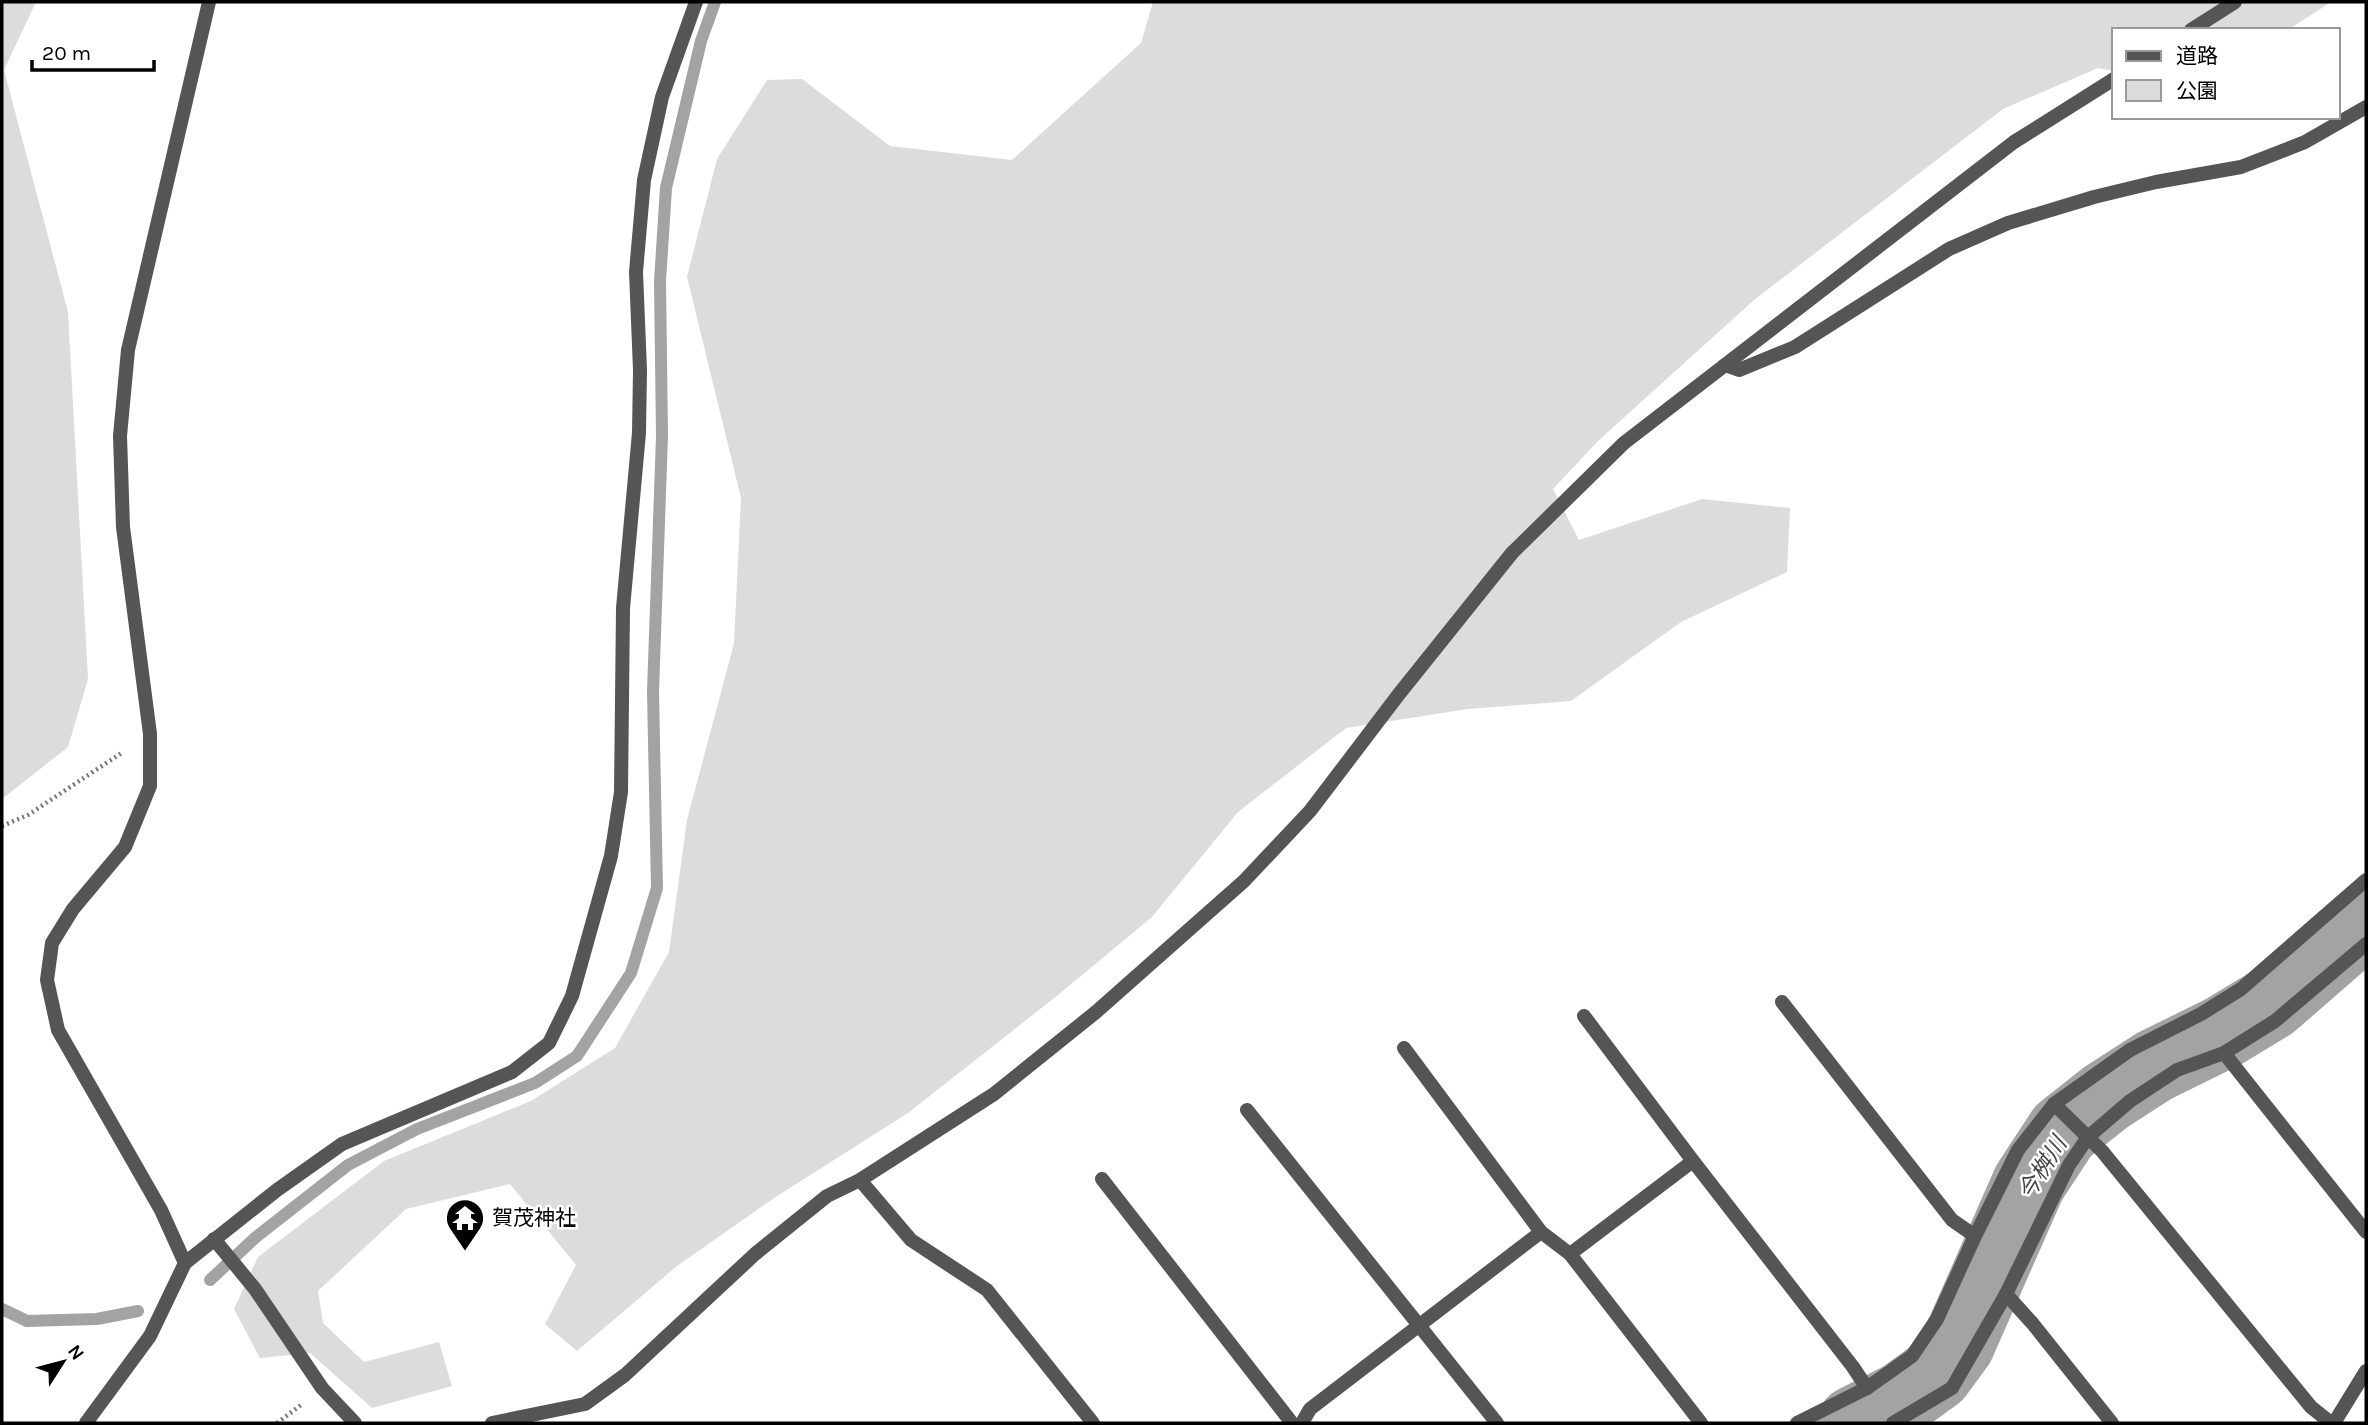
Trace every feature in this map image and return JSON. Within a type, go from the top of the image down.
[{"type":"street","points":[[185,1263],[161,1210],[58,1030],[47,980],[52,943],[73,909],[124,848],[149,786],[150,734],[123,527],[120,436],[128,350],[209,2]]},
{"type":"street","points":[[86,1423],[150,1336],[185,1263],[277,1190],[342,1144],[512,1072],[548,1042],[572,996],[611,856],[621,792],[623,608],[639,433],[640,370],[636,271],[644,180],[662,97],[696,2]]},
{"type":"street","points":[[2194,28],[2235,2]]},
{"type":"street","points":[[492,1423],[585,1404],[625,1375],[755,1254],[827,1196],[860,1180],[994,1094],[1096,1012],[1244,881],[1310,811],[1399,694],[1513,553],[1625,443],[2014,142],[2112,80]]},
{"type":"street","points":[[1725,365],[1739,370],[1795,348],[1949,249],[2008,223],[2156,182],[2241,167],[2305,142],[2366,107]]},
{"type":"street","points":[[1797,1423],[1867,1388],[1912,1356],[1937,1319],[2018,1150],[2054,1104],[2130,1050],[2202,1014],[2241,989],[2366,880]]},
{"type":"street","points":[[1900,1422],[1952,1388],[2006,1294],[2069,1165],[2088,1137],[2130,1101],[2177,1070],[2224,1053],[2275,1021],[2366,944]]},
{"type":"street","points":[[1782,1002],[1952,1220],[1975,1236]]},
{"type":"street","points":[[1584,1016],[1867,1388]]},
{"type":"street","points":[[1404,1048],[1541,1232],[1570,1254],[1701,1423]]},
{"type":"street","points":[[2224,1053],[2366,1232]]},
{"type":"street","points":[[2054,1104],[2088,1137],[2311,1406],[2333,1423],[2366,1371]]},
{"type":"street","points":[[1247,1110],[1497,1423]]},
{"type":"street","points":[[1570,1254],[1693,1161]]},
{"type":"street","points":[[1102,1179],[1292,1423]]},
{"type":"street","points":[[860,1180],[911,1240],[987,1290],[1093,1423]]},
{"type":"street","points":[[1302,1423],[1310,1409],[1541,1232]]},
{"type":"street","points":[[214,1239],[255,1289],[322,1388],[355,1423]]},
{"type":"street","points":[[2006,1294],[2112,1423]]},
{"type":"path","points":[[2,826],[28,815],[150,734]]},
{"type":"green space","points":[[2,2],[36,2],[4,70],[68,312],[88,679],[68,747],[2,799]]},
{"type":"green space","points":[[1153,2],[2331,2],[2291,28],[2112,28],[2112,71],[2098,68],[2003,109],[1754,300],[1598,441],[1553,489],[1579,540],[1702,499],[1790,508],[1787,572],[1681,622],[1571,701],[1468,709],[1346,728],[1238,812],[1152,917],[1058,995],[908,1113],[774,1198],[677,1266],[577,1351],[545,1324],[576,1265],[510,1184],[406,1209],[318,1291],[323,1323],[364,1362],[439,1342],[452,1386],[372,1408],[310,1353],[260,1358],[234,1309],[258,1257],[384,1161],[531,1101],[615,1048],[669,952],[687,820],[734,643],[741,498],[687,277],[717,159],[767,80],[802,79],[890,146],[1012,160],[1141,43]]},
{"type":"waterway","points":[[210,1280],[256,1237],[348,1165],[417,1129],[535,1083],[577,1056],[631,973],[657,888],[653,692],[662,436],[660,281],[666,188],[701,41],[715,2]]},
{"type":"waterway","name":"今桝川","points":[[1854,1423],[1903,1398],[1936,1374],[1958,1344],[2029,1183],[2063,1131],[2106,1097],[2154,1066],[2223,1032],[2271,1003],[2366,920]]},
{"type":"waterway","points":[[2,1309],[27,1321],[97,1319],[138,1311]]},
{"type":"place","name":"賀茂神社","points":[[465,1252]]}]
